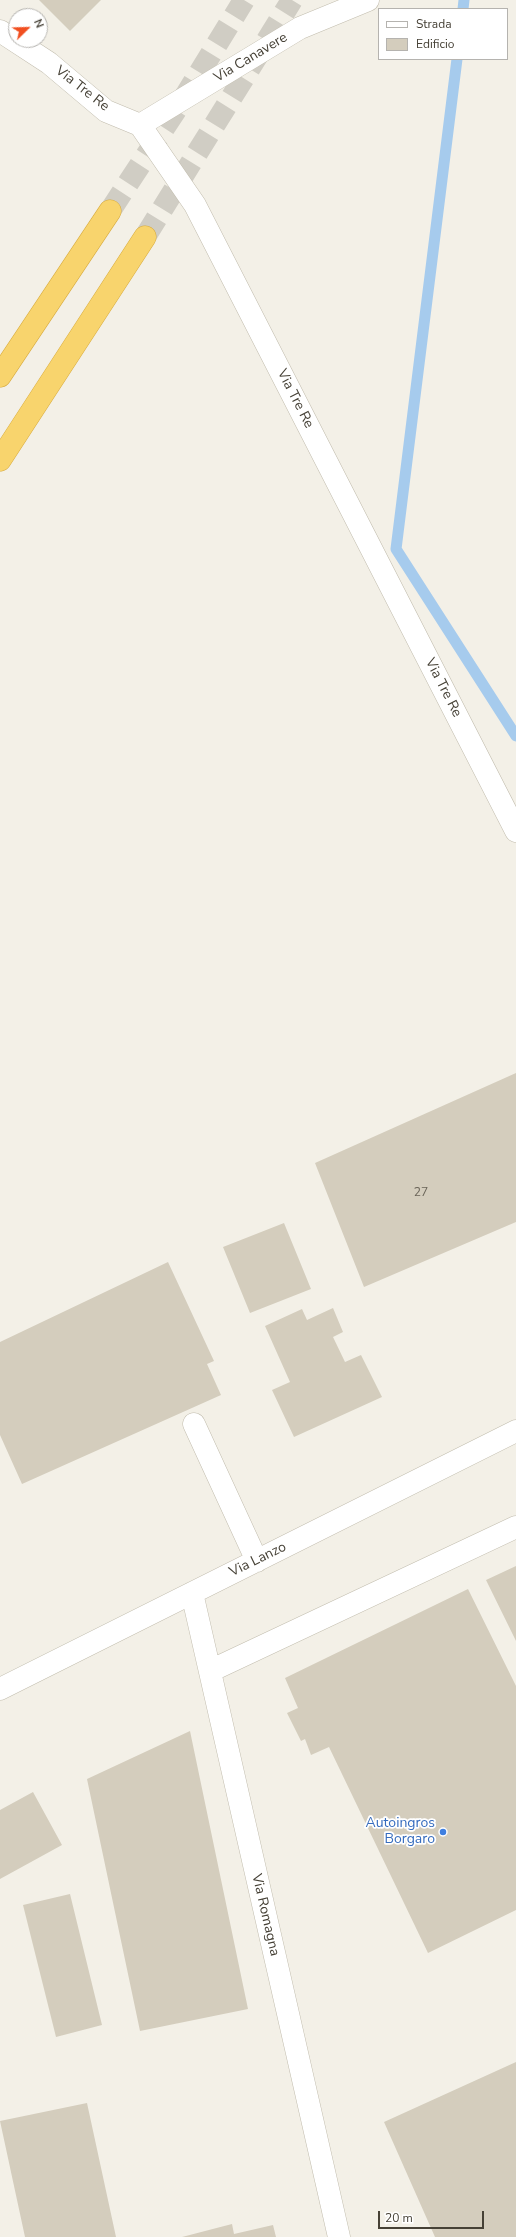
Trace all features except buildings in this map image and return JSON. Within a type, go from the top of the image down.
[{"type":"highway","points":[[0,376],[110,211]]},
{"type":"highway","points":[[0,460],[145,236]]},
{"type":"street","name":"Via Canavere","points":[[140,126],[300,28],[368,0]]},
{"type":"street","name":"Via Tre Re","points":[[0,31],[49,63],[106,111],[140,126],[195,205],[516,831]]},
{"type":"street","points":[[194,1424],[257,1561]]},
{"type":"street","name":"Via Lanzo","points":[[0,1689],[515,1435]]},
{"type":"street","points":[[210,1672],[516,1527]]},
{"type":"street","name":"Via Romagna","points":[[192,1593],[339,2237]]},
{"type":"waterway","points":[[463,8],[464,0]]},
{"type":"waterway","points":[[457,60],[396,549],[516,736]]},
{"type":"tunnel","points":[[110,211],[187,93],[244,0]]},
{"type":"tunnel","points":[[145,237],[292,0]]},
{"type":"place","name":"Autoingros Borgaro","points":[[443,1832]]}]
